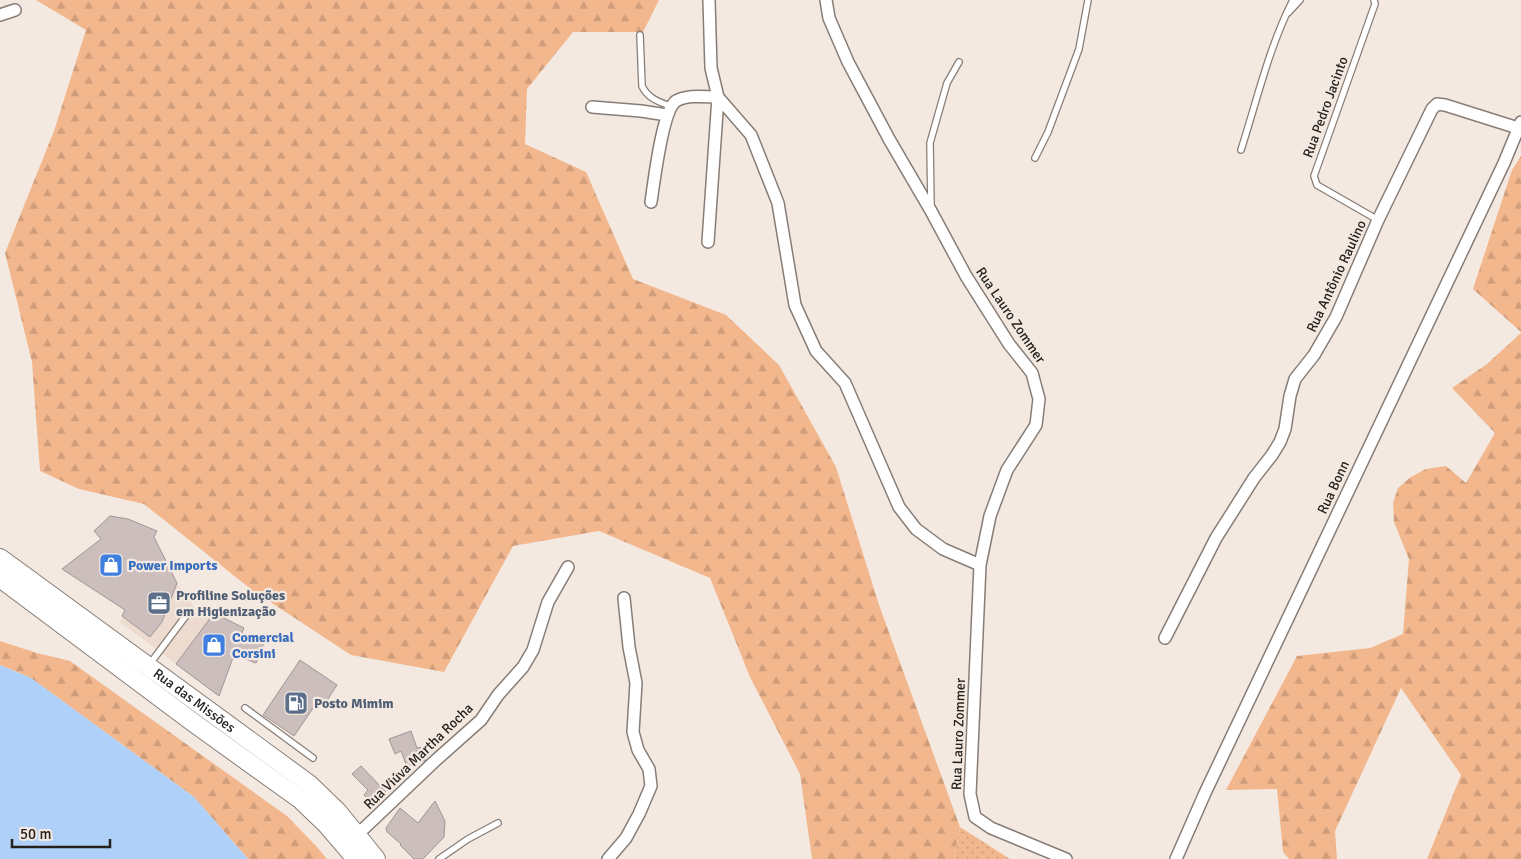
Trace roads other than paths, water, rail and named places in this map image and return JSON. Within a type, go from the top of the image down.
[{"type":"main road","name":"Rua das Missões","points":[[0,558],[309,784],[338,812],[376,859]]},
{"type":"main road","name":"Rua das Missões","points":[[0,578],[194,723],[301,800],[326,824],[356,859]]},
{"type":"street","points":[[708,242],[718,97],[711,68],[709,0]]},
{"type":"street","name":"Rua Lauro Zommer","points":[[826,0],[829,18],[848,62],[889,139],[966,276],[1009,344],[1032,373],[1039,399],[1036,425],[1007,470],[990,516],[980,565],[970,794],[975,817],[991,828],[1066,859]]},
{"type":"street","points":[[0,15],[15,10]]},
{"type":"street","points":[[651,202],[659,149],[670,111],[676,102],[693,96],[718,97],[751,135],[778,203],[795,305],[816,351],[845,383],[899,507],[916,529],[943,549],[980,565]]},
{"type":"street","name":"Rua Antônio Raulino","points":[[1165,638],[1216,538],[1254,478],[1280,442],[1285,429],[1290,396],[1295,379],[1314,355],[1336,317],[1378,220],[1432,109],[1437,104],[1445,105],[1520,125]]},
{"type":"street","points":[[592,107],[670,111]]},
{"type":"street","name":"Rua Bonn","points":[[1176,859],[1205,793],[1504,163],[1520,125]]},
{"type":"street","name":"Rua Viúva Martha Rocha","points":[[357,835],[481,720],[498,695],[523,667],[533,650],[548,602],[568,567]]},
{"type":"street","points":[[608,859],[626,838],[651,786],[649,769],[638,750],[633,732],[636,683],[629,647],[624,598]]},
{"type":"lane","points":[[1035,158],[1048,132],[1079,49],[1088,0]]},
{"type":"lane","points":[[1241,150],[1269,58],[1284,17],[1293,0]]},
{"type":"lane","points":[[1284,17],[1300,0]]},
{"type":"lane","name":"Rua Pedro Jacinto","points":[[1374,0],[1375,4],[1314,176],[1317,185],[1378,220]]},
{"type":"lane","points":[[640,35],[642,86],[645,94],[670,111]]},
{"type":"lane","points":[[931,211],[930,143],[947,83],[959,62]]},
{"type":"lane","points":[[148,667],[188,613]]},
{"type":"lane","points":[[245,708],[313,758]]},
{"type":"lane","points":[[439,859],[468,839],[498,823]]},
{"type":"water","points":[[0,665],[31,678],[194,797],[248,859],[0,859]]},
{"type":"place","name":"Power Imports","points":[[111,565]]},
{"type":"place","name":"Profiline Soluções em Higienização","points":[[159,603]]},
{"type":"place","name":"Comercial Corsini","points":[[214,645]]},
{"type":"place","name":"Posto Mimim","points":[[296,703]]}]
